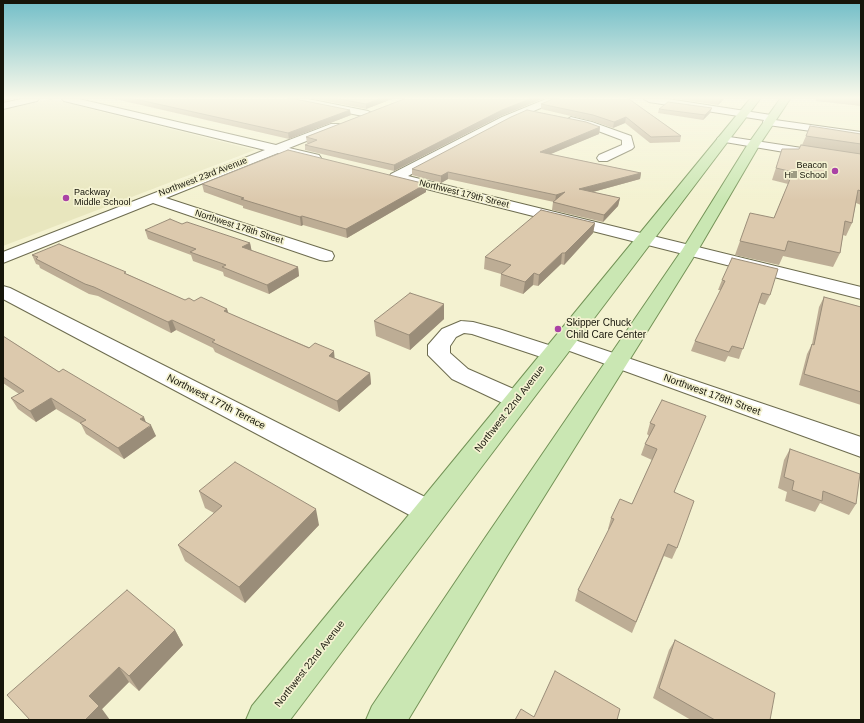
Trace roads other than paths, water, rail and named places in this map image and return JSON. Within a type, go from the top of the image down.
[{"type":"main road","name":"Northwest 22nd Avenue","points":[[266,720],[728,133]]},
{"type":"main road","points":[[386,720],[496,547],[690,250],[762,133]]},
{"type":"street","points":[[211,133],[329,161]]},
{"type":"street","name":"Northwest 23rd Avenue","points":[[3,258],[317,133]]},
{"type":"street","points":[[396,177],[480,133]]},
{"type":"street","points":[[603,158],[628,147],[628,138],[613,133]]},
{"type":"street","points":[[847,133],[861,135]]},
{"type":"street","points":[[723,139],[861,161]]},
{"type":"street","name":"Northwest 179th Street","points":[[381,173],[861,293]]},
{"type":"street","name":"Northwest 178th Street","points":[[151,198],[326,256]]},
{"type":"street","name":"Northwest 177th Terrace","points":[[3,292],[429,512]]},
{"type":"street","name":"Northwest 178th Street","points":[[517,400],[460,374],[439,355],[439,345],[449,333],[461,327],[472,328],[618,361],[861,448]]},
{"type":"place","name":"Beacon Hill School","points":[[835,171]]},
{"type":"place","name":"Packway Middle School","points":[[66,198]]},
{"type":"place","name":"Skipper Chuck Child Care Center","points":[[558,329]]}]
